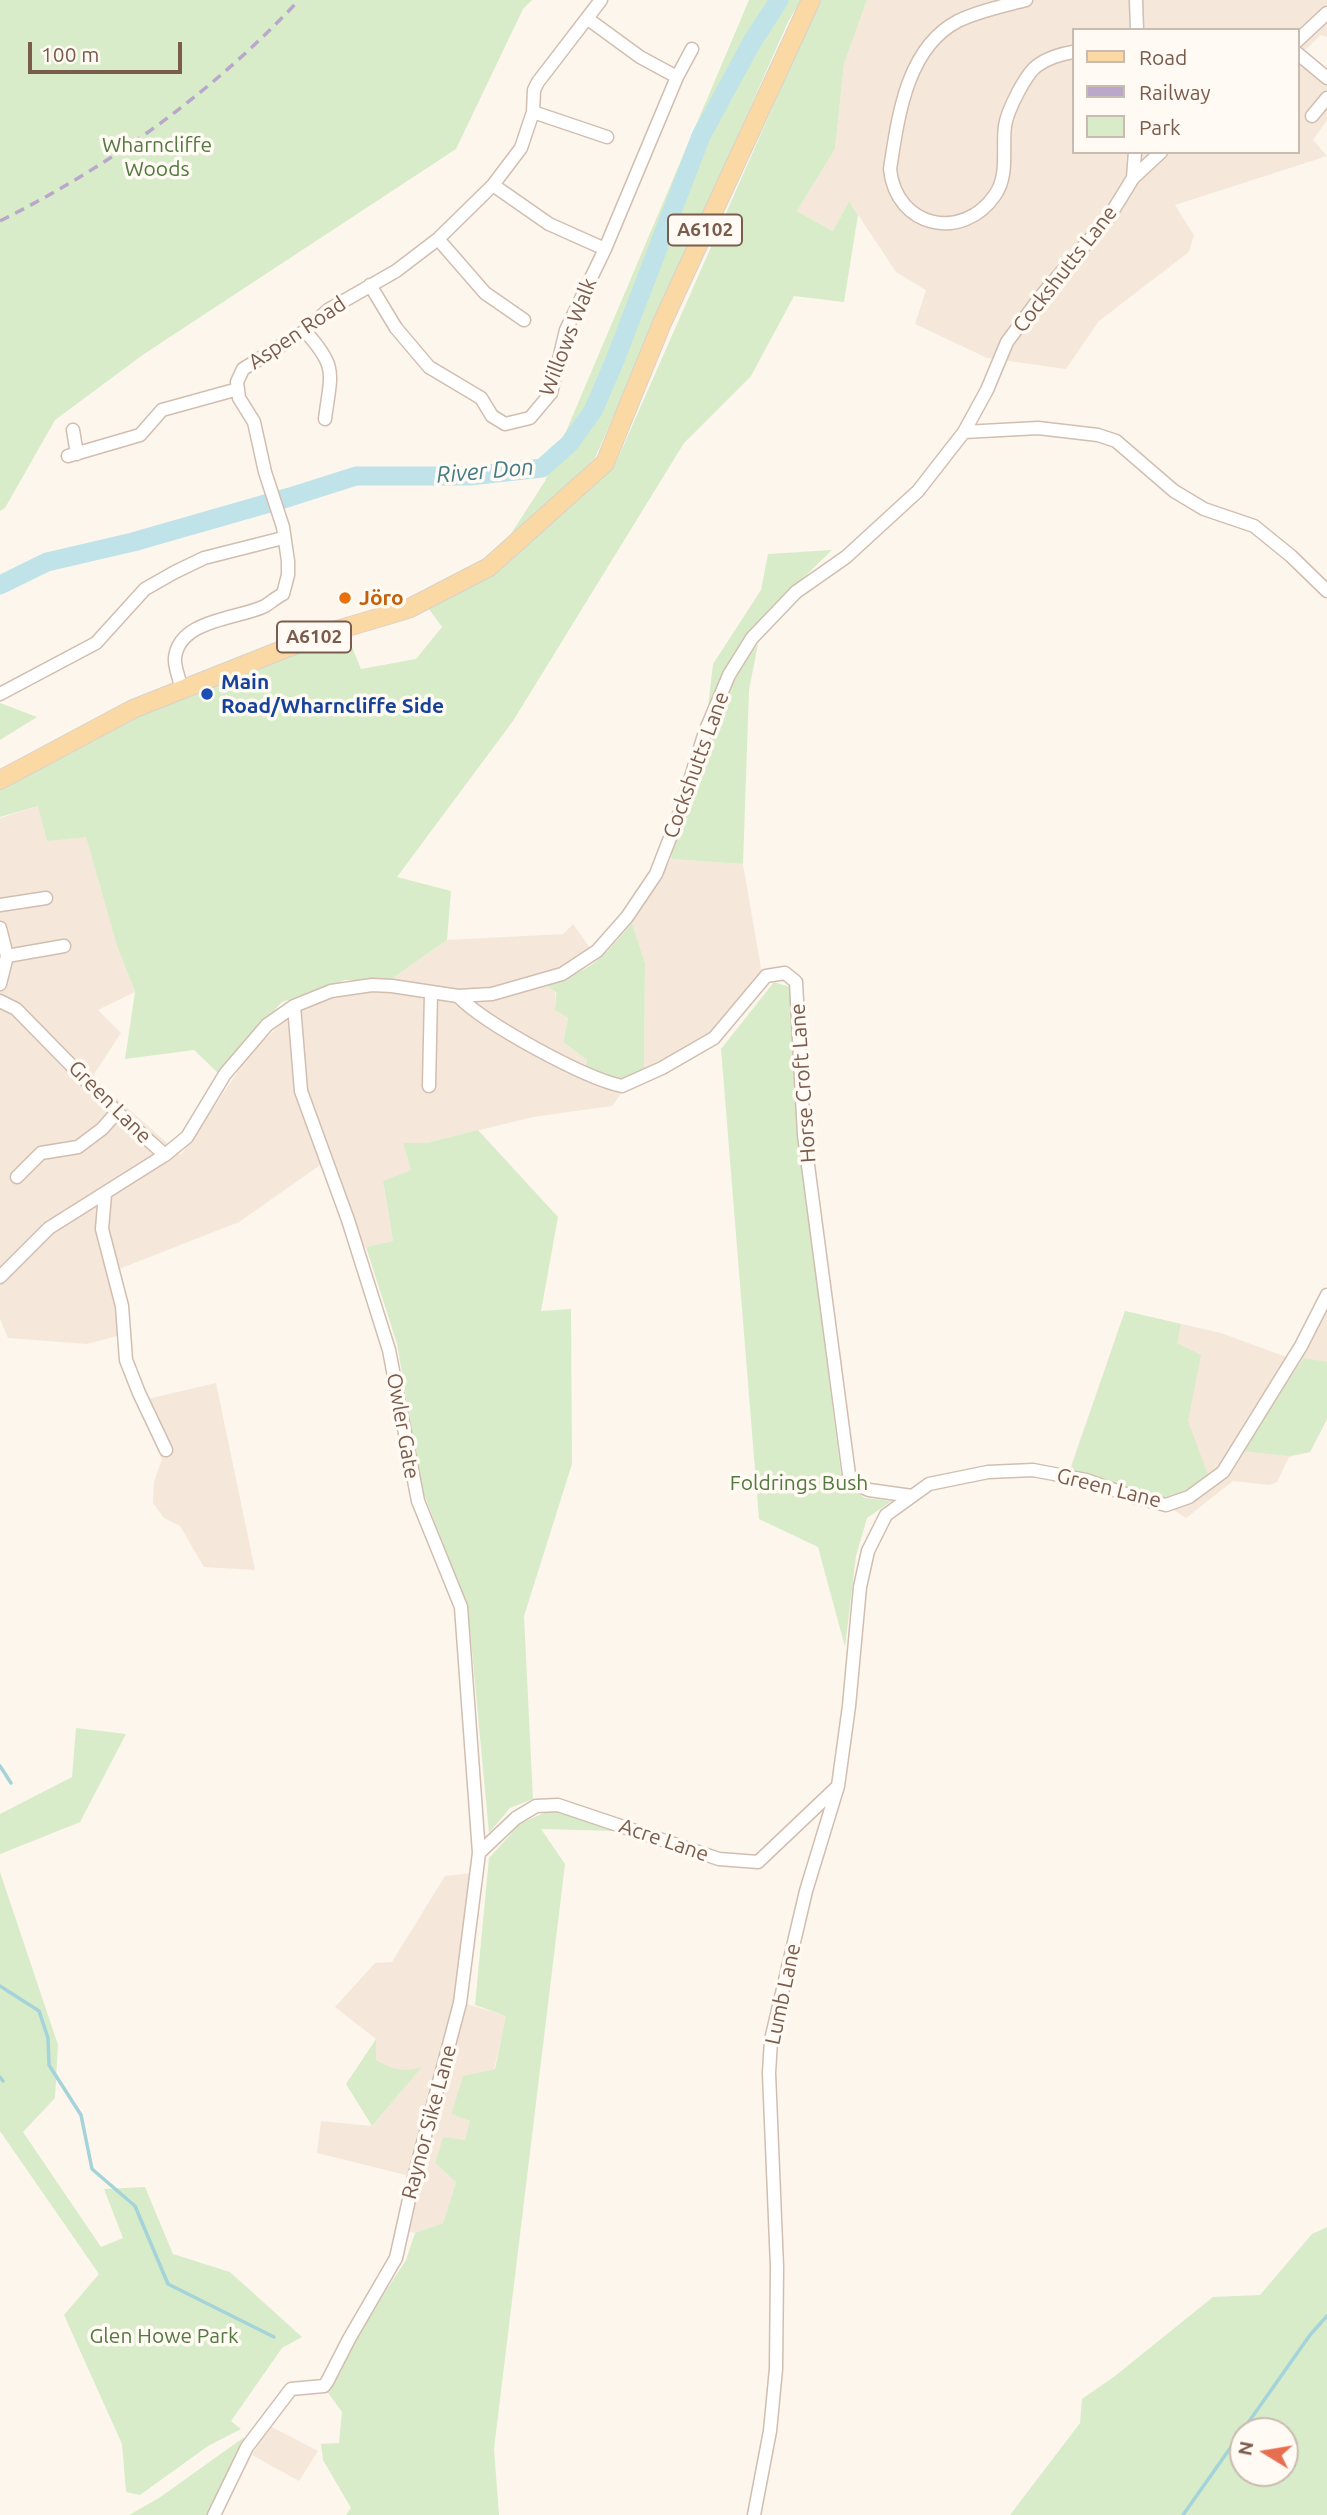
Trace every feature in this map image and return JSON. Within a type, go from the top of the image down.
[{"type":"main road","name":"A6102","points":[[0,780],[133,709],[317,636],[408,609],[489,567],[605,463],[662,323],[811,0]]},
{"type":"street","name":"Aspen Road","points":[[182,690],[175,659],[180,642],[192,631],[264,606],[283,594],[288,575],[283,533],[254,422],[239,398],[237,383],[243,369],[305,331],[328,310],[396,271],[439,239],[493,185],[521,148],[533,112],[534,90],[538,82],[601,0]]},
{"type":"street","points":[[1022,0],[956,22],[937,36],[920,57],[906,93],[890,169],[891,181],[907,209],[926,221],[946,223],[964,220],[981,210],[996,194],[1001,183],[1005,123],[1026,80],[1036,66],[1072,52]]},
{"type":"street","points":[[1136,0],[1137,28]]},
{"type":"street","points":[[1299,39],[1327,13]]},
{"type":"street","points":[[587,19],[640,57],[677,77]]},
{"type":"street","name":"Willows Walk","points":[[370,285],[396,328],[429,367],[481,398],[492,416],[505,424],[530,418],[551,393],[566,330],[605,249],[677,77],[692,49]]},
{"type":"street","points":[[1299,55],[1327,78]]},
{"type":"street","points":[[1312,116],[1327,98]]},
{"type":"street","points":[[533,112],[579,120],[607,137]]},
{"type":"street","points":[[1133,178],[1135,154]]},
{"type":"street","name":"Cockshutts Lane","points":[[294,1006],[331,991],[372,985],[458,996],[492,994],[542,981],[574,968],[597,951],[627,917],[656,874],[680,812],[705,732],[729,676],[752,638],[796,592],[846,557],[910,499],[964,432],[987,390],[1007,342],[1042,295],[1109,218],[1133,178],[1159,154]]},
{"type":"street","points":[[493,185],[548,224],[605,249]]},
{"type":"street","points":[[439,239],[485,293],[524,320]]},
{"type":"street","points":[[305,331],[325,353],[331,372],[325,419]]},
{"type":"street","points":[[73,430],[73,455],[140,435],[162,410],[238,389]]},
{"type":"street","points":[[964,432],[1038,428],[1098,435],[1116,440],[1174,491],[1204,509],[1254,526],[1291,556],[1327,591]]},
{"type":"street","points":[[0,694],[96,643],[145,589],[204,558],[283,533]]},
{"type":"street","points":[[0,905],[46,898]]},
{"type":"street","points":[[0,928],[7,956],[0,984]]},
{"type":"street","points":[[7,956],[64,946]]},
{"type":"street","name":"Horse Croft Lane","points":[[458,996],[471,1010],[536,1047],[582,1072],[622,1086],[662,1068],[715,1038],[766,976],[785,973],[796,982],[804,1135],[850,1482],[869,1490],[912,1496]]},
{"type":"street","points":[[429,1086],[431,993]]},
{"type":"street","name":"Green Lane","points":[[0,1001],[16,1009],[117,1112],[165,1156],[187,1137],[225,1074],[267,1025],[294,1006]]},
{"type":"street","name":"Owler Gate","points":[[294,1006],[301,1091],[348,1220],[389,1350],[418,1501],[461,1607],[479,1853]]},
{"type":"street","points":[[17,1177],[41,1153],[78,1147],[102,1129],[117,1112]]},
{"type":"street","points":[[0,1277],[48,1228],[165,1156]]},
{"type":"street","points":[[105,1194],[102,1229],[122,1306],[126,1360],[166,1450]]},
{"type":"street","name":"Green Lane","points":[[912,1496],[929,1484],[988,1472],[1033,1470],[1086,1480],[1166,1505],[1189,1497],[1223,1472],[1301,1346],[1327,1295]]},
{"type":"street","name":"Lumb Lane","points":[[754,2515],[770,2431],[776,2369],[777,2267],[769,2073],[771,2040],[806,1891],[838,1786],[849,1706],[860,1587],[868,1551],[886,1515],[912,1496]]},
{"type":"street","name":"Acre Lane","points":[[479,1853],[516,1818],[536,1806],[558,1805],[719,1859],[758,1862],[838,1786]]},
{"type":"street","name":"Raynor Sike Lane","points":[[214,2515],[247,2447],[291,2389],[324,2386],[396,2258],[414,2177],[460,2004],[479,1853]]},
{"type":"shaded area","points":[[867,0],[1327,0],[1327,37],[1321,35],[1303,52],[1327,73],[1327,120],[1313,140],[1327,156],[1175,205],[1194,235],[1189,252],[1099,321],[1066,369],[987,358],[915,324],[926,290],[896,272],[849,201],[833,231],[797,211],[835,149],[844,64]]},
{"type":"shaded area","points":[[38,806],[86,836],[117,946],[135,992],[98,1010],[121,1033],[92,1077],[181,1155],[252,1051],[288,1018],[330,997],[373,990],[378,993],[390,980],[447,940],[563,934],[573,924],[590,948],[578,959],[555,970],[555,1010],[568,1018],[563,1042],[587,1060],[580,1076],[621,1094],[612,1106],[533,1117],[426,1143],[403,1143],[411,1170],[383,1182],[393,1241],[357,1249],[326,1161],[239,1222],[114,1271],[124,1334],[87,1344],[8,1338],[0,1319],[0,818]]},
{"type":"shaded area","points":[[671,859],[743,864],[762,974],[711,1035],[644,1074],[645,963],[632,923]]},
{"type":"shaded area","points":[[1327,1294],[1327,1419],[1310,1452],[1289,1457],[1277,1482],[1270,1485],[1233,1481],[1186,1518],[1166,1505],[1067,1477],[1125,1311],[1221,1333],[1292,1359]]},
{"type":"shaded area","points":[[216,1383],[255,1570],[204,1567],[180,1526],[164,1518],[153,1503],[154,1481],[162,1460],[139,1401]]},
{"type":"shaded area","points":[[472,1873],[453,2000],[507,2016],[494,2069],[463,2077],[451,2114],[471,2121],[465,2140],[443,2138],[435,2163],[456,2182],[443,2223],[415,2233],[408,2231],[414,2177],[317,2153],[321,2121],[372,2126],[421,2068],[412,2071],[390,2069],[375,2060],[376,2039],[335,2007],[375,1963],[392,1962],[445,1876]]},
{"type":"shaded area","points":[[270,2426],[318,2451],[299,2481],[252,2455]]},
{"type":"green space","name":"Wharncliffe Woods","points":[[0,0],[532,0],[523,9],[456,149],[144,354],[55,420],[5,508],[0,511]]},
{"type":"green space","points":[[749,0],[801,0],[788,22],[595,458],[498,554],[545,481]]},
{"type":"green space","points":[[820,0],[867,0],[844,64],[835,149],[797,211],[833,231],[849,201],[858,215],[844,302],[794,296],[751,376],[684,443],[513,721],[397,877],[451,891],[447,940],[390,980],[345,980],[282,1002],[218,1073],[194,1050],[125,1059],[135,992],[117,946],[86,837],[47,841],[38,806],[0,817],[0,787],[138,715],[338,633],[350,642],[361,669],[416,659],[442,627],[426,605],[495,570],[614,467]]},
{"type":"green space","points":[[832,550],[795,586],[727,670],[708,707],[713,664],[761,590],[768,554]]},
{"type":"green space","points":[[758,644],[749,690],[743,864],[671,859],[674,837],[706,737],[734,676]]},
{"type":"green space","points":[[0,703],[37,717],[0,740]]},
{"type":"green space","points":[[632,923],[645,963],[644,1074],[623,1082],[585,1067],[587,1060],[563,1042],[568,1018],[555,1010],[556,992],[545,984],[574,974],[595,962]]},
{"type":"green space","name":"Foldrings Bush","points":[[774,982],[790,987],[797,1128],[842,1482],[865,1498],[892,1501],[867,1518],[856,1556],[845,1647],[818,1547],[759,1519],[721,1049]]},
{"type":"green space","points":[[478,1130],[558,1217],[541,1311],[571,1309],[572,1464],[524,1616],[533,1799],[510,1808],[489,1833],[468,1608],[422,1489],[397,1344],[366,1247],[393,1241],[383,1181],[411,1170],[403,1143],[426,1143]]},
{"type":"green space","points":[[1125,1311],[1181,1324],[1177,1343],[1201,1355],[1188,1421],[1208,1475],[1190,1489],[1163,1499],[1070,1471]]},
{"type":"green space","points":[[1304,1358],[1327,1362],[1327,1419],[1310,1452],[1289,1456],[1241,1451]]},
{"type":"green space","points":[[76,1728],[126,1734],[80,1822],[0,1854],[0,1814],[72,1777]]},
{"type":"green space","points":[[553,1809],[615,1831],[541,1829],[565,1864],[494,2449],[499,2515],[346,2515],[351,2508],[323,2460],[321,2444],[339,2443],[342,2412],[326,2390],[341,2372],[344,2355],[406,2260],[415,2233],[443,2223],[456,2182],[435,2163],[443,2137],[465,2140],[470,2121],[451,2114],[463,2076],[495,2069],[506,2016],[475,2005],[489,1858],[521,1823]]},
{"type":"green space","name":"Glen Howe Park","points":[[0,1872],[58,2045],[55,2098],[23,2132],[101,2247],[123,2238],[104,2189],[145,2187],[173,2254],[230,2272],[302,2337],[282,2348],[231,2421],[241,2429],[208,2446],[140,2495],[126,2492],[122,2444],[64,2315],[99,2274],[0,2131]]},
{"type":"green space","points":[[376,2039],[376,2060],[398,2069],[422,2067],[372,2126],[346,2084]]},
{"type":"green space","points":[[1327,2227],[1327,2515],[1010,2515],[1080,2423],[1082,2399],[1115,2376],[1213,2297],[1260,2295],[1312,2234]]},
{"type":"green space","points":[[243,2438],[247,2438],[209,2515],[129,2515],[159,2498]]},
{"type":"waterway","name":"River Don","points":[[0,585],[47,562],[133,542],[356,476],[470,476],[542,468],[569,444],[593,411],[701,136],[752,42],[779,0]]},
{"type":"waterway","points":[[0,1766],[11,1783]]},
{"type":"waterway","points":[[0,1986],[39,2011],[48,2038],[49,2065],[81,2115],[92,2169],[135,2206],[168,2284],[274,2337]]},
{"type":"waterway","points":[[0,2077],[3,2081]]},
{"type":"waterway","points":[[1183,2515],[1310,2335],[1327,2316]]},
{"type":"railway","points":[[0,221],[82,176],[159,124],[232,65],[299,0]]},
{"type":"place","name":"Jöro","points":[[345,598]]},
{"type":"place","name":"Main Road/Wharncliffe Side","points":[[207,694]]}]
